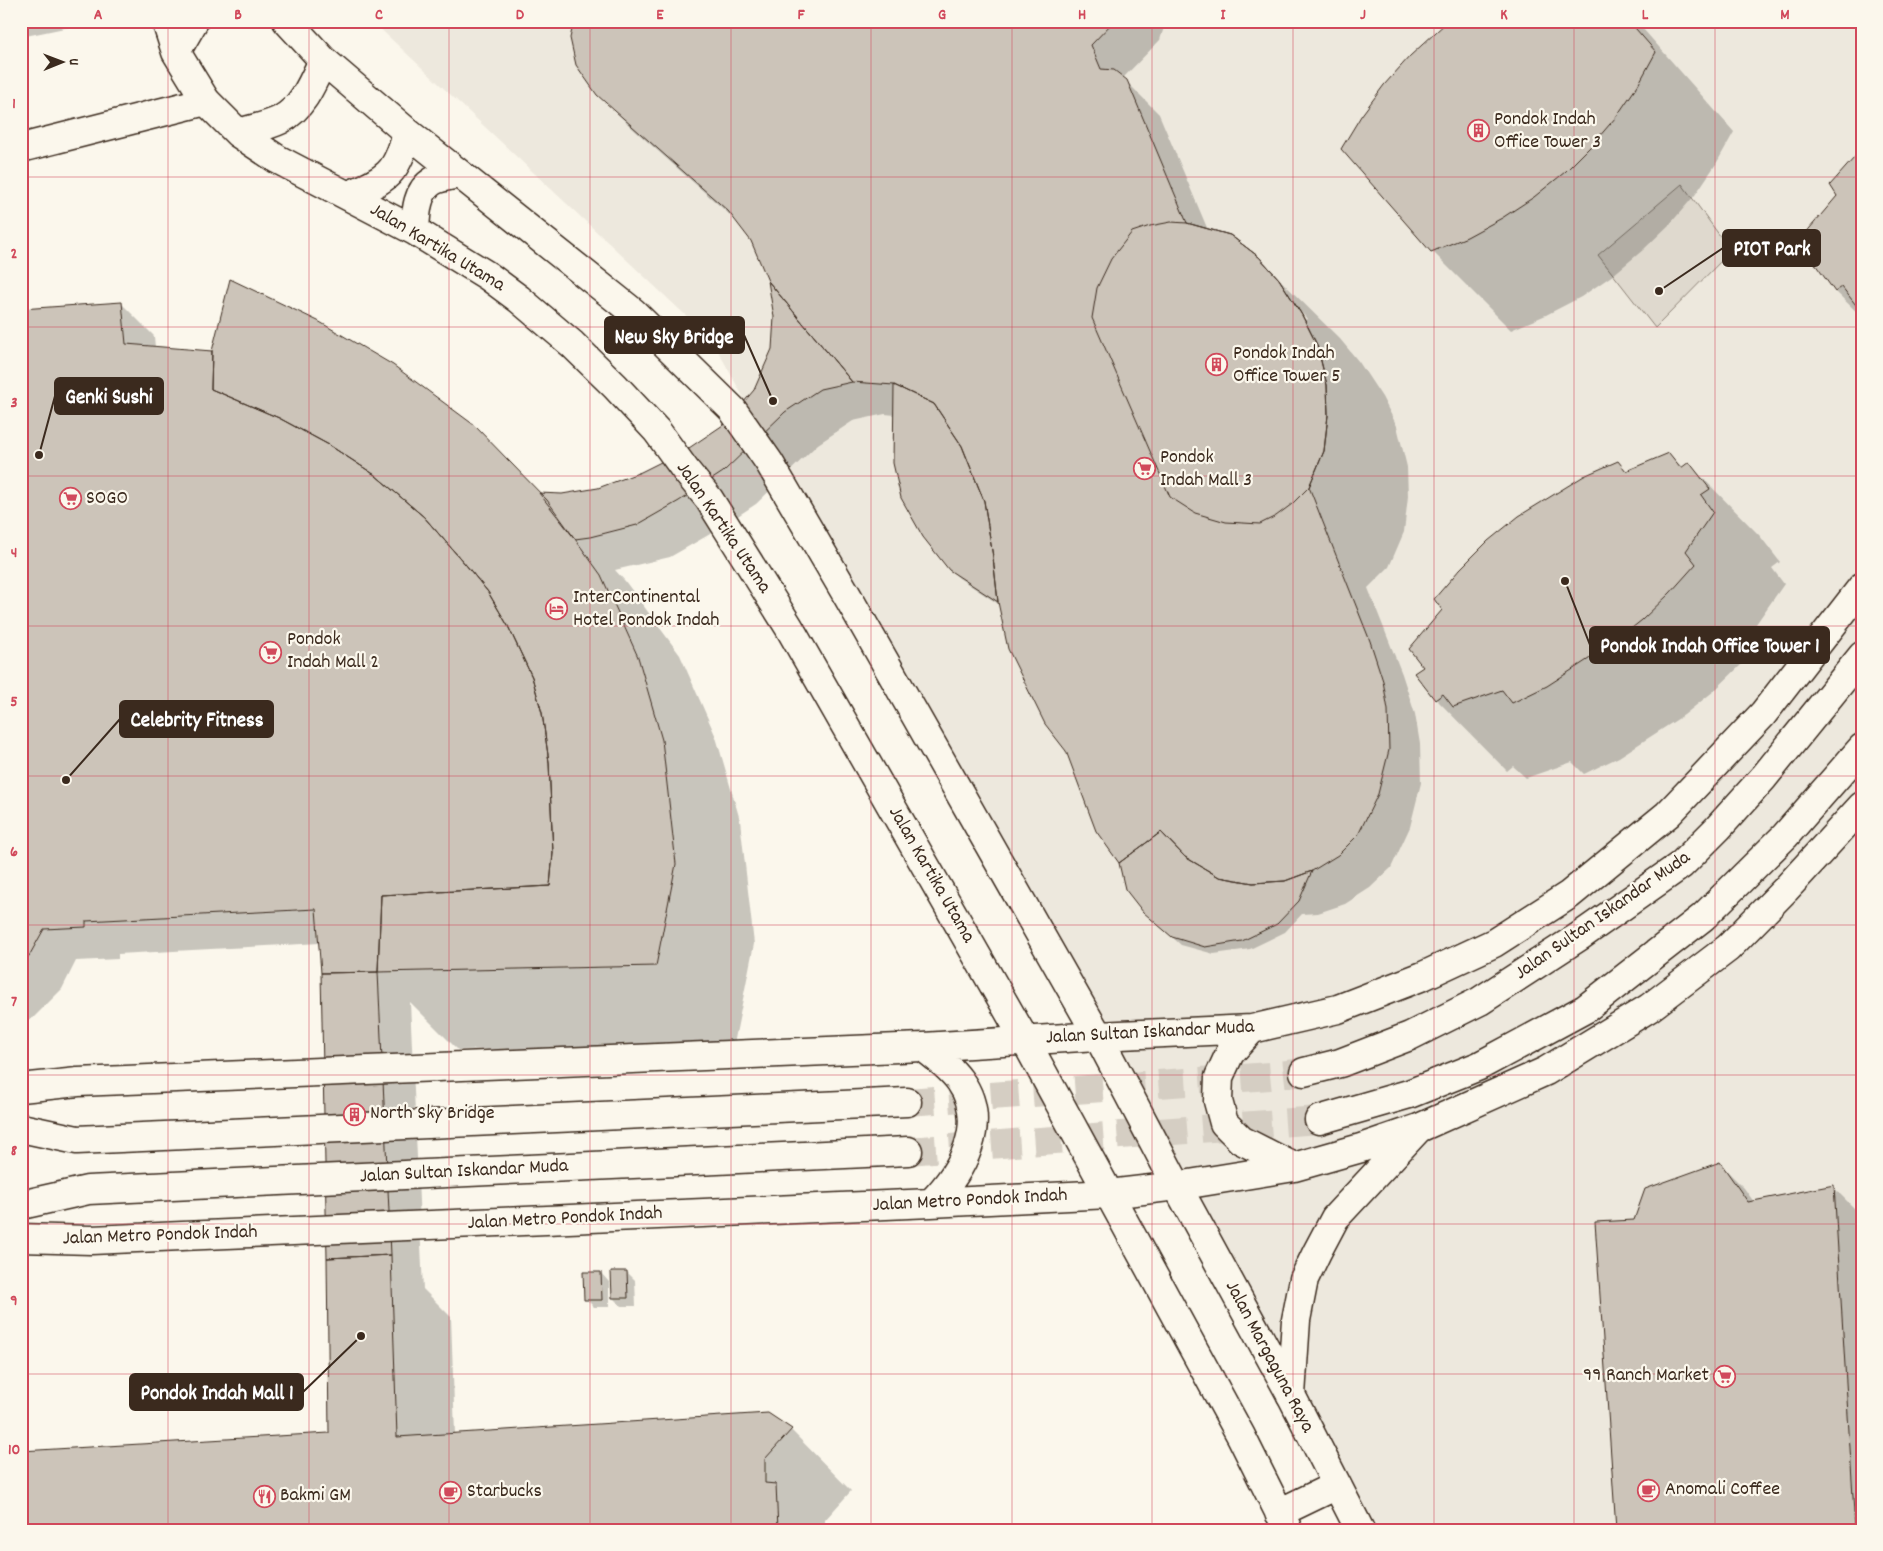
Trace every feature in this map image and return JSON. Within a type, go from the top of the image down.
[{"type":"main road","name":"Jalan Kartika Utama","points":[[166,21],[176,52],[206,101],[238,133],[277,159],[350,195],[415,231],[488,276],[519,299],[572,344],[615,386],[657,432],[709,499],[789,627],[1025,1040],[1109,1194]]},
{"type":"main road","points":[[176,52],[194,21]]},
{"type":"main road","points":[[287,21],[323,60],[407,132],[633,312],[732,409],[768,462],[848,597],[1098,1036],[1177,1186]]},
{"type":"main road","points":[[238,133],[280,120],[296,108],[308,93],[323,60]]},
{"type":"main road","points":[[21,148],[206,101]]},
{"type":"main road","points":[[350,195],[381,181],[392,170],[404,147],[407,132]]},
{"type":"main road","points":[[415,231],[416,209],[422,192],[433,181],[459,174]]},
{"type":"main road","name":"Jalan Sultan Iskandar Muda","points":[[1025,1040],[1252,1029],[1338,1008],[1423,976],[1494,943],[1569,895],[1668,814],[1763,714],[1862,587]]},
{"type":"main road","name":"Jalan Sultan Iskandar Muda","points":[[1304,1072],[1340,1063],[1410,1036],[1480,1001],[1580,936],[1681,865],[1718,828],[1764,777],[1862,656]]},
{"type":"main road","points":[[1319,1120],[1409,1094],[1479,1066],[1585,1009],[1702,917],[1785,836],[1862,748]]},
{"type":"main road","points":[[1336,1485],[1283,1521],[1241,1436],[1109,1194],[1177,1186],[1294,1167],[1361,1148],[1420,1128],[1546,1071],[1649,1008],[1728,948],[1785,890],[1862,806]]},
{"type":"main road","points":[[1252,1029],[1230,1053],[1219,1076],[1218,1101],[1224,1122],[1241,1140],[1294,1167]]},
{"type":"main road","points":[[21,1088],[78,1082],[923,1047],[1025,1040]]},
{"type":"main road","points":[[923,1047],[950,1069],[961,1083],[971,1106],[972,1121],[971,1142],[963,1162],[945,1189],[931,1204]]},
{"type":"main road","points":[[21,1128],[77,1140],[907,1102]]},
{"type":"main road","points":[[1291,1396],[1296,1320],[1304,1279],[1335,1218],[1420,1128]]},
{"type":"main road","name":"Jalan Sultan Iskandar Muda","points":[[21,1205],[88,1190],[908,1151]]},
{"type":"main road","name":"Jalan Margaguna Raya","points":[[1177,1186],[1291,1396],[1360,1530]]},
{"type":"main road","name":"Jalan Metro Pondok Indah","points":[[21,1238],[91,1240],[931,1204],[1109,1194]]},
{"type":"shaded area","points":[[372,21],[1862,21],[1862,1530],[1362,1530],[1340,1485],[712,340]]},
{"type":"shaded area","points":[[1682,184],[1731,251],[1655,328],[1598,255]]},
{"type":"building","name":"Pondok Indah Mall 3","points":[[574,21],[1114,21],[1091,45],[1101,69],[1114,70],[1127,80],[1187,223],[1230,235],[1259,257],[1279,279],[1302,315],[1317,345],[1327,385],[1328,415],[1324,451],[1309,487],[1370,641],[1383,681],[1388,710],[1389,750],[1378,794],[1358,835],[1338,855],[1312,871],[1285,881],[1253,883],[1219,877],[1185,857],[1161,832],[1119,863],[1096,831],[1066,751],[1045,724],[1008,649],[998,602],[984,501],[962,446],[934,404],[894,385],[852,382],[768,281],[751,241],[728,211],[597,95],[576,65],[570,38]]},
{"type":"building","name":"Pondok Indah Office Tower 3","points":[[1448,21],[1629,21],[1656,52],[1638,85],[1616,117],[1565,172],[1534,197],[1502,218],[1467,237],[1431,252],[1341,149],[1361,116],[1384,85],[1410,56]]},
{"type":"building","points":[[1862,149],[1862,308],[1859,309],[1842,287],[1835,292],[1815,264],[1822,259],[1804,235],[1837,196],[1830,185]]},
{"type":"building","name":"Pondok Indah Office Tower 5","points":[[1171,222],[1187,223],[1230,235],[1259,257],[1279,279],[1302,315],[1317,345],[1327,385],[1328,415],[1324,451],[1309,487],[1292,504],[1276,516],[1260,524],[1226,522],[1195,513],[1170,497],[1092,318],[1097,288],[1111,259],[1132,232]]},
{"type":"building","name":"InterContinental Hotel Pondok Indah","points":[[230,279],[318,321],[393,365],[474,425],[547,500],[601,575],[638,657],[662,740],[676,864],[656,966],[378,972],[381,895],[550,886],[553,853],[549,762],[542,713],[532,677],[508,626],[488,592],[424,517],[375,475],[329,445],[279,418],[211,389],[212,351]]},
{"type":"building","points":[[768,281],[852,382],[820,389],[785,412],[723,472],[679,501],[637,525],[575,539],[539,493],[562,494],[598,488],[641,472],[689,448],[726,423],[754,390],[772,349],[774,317]]},
{"type":"building","name":"Pondok Indah Mall 2","points":[[122,302],[126,344],[212,351],[211,389],[279,418],[329,445],[375,475],[424,517],[488,592],[508,626],[532,677],[542,713],[549,762],[553,853],[550,886],[381,895],[378,972],[321,973],[316,909],[86,921],[86,927],[44,929],[29,956],[21,964],[21,309]]},
{"type":"building","points":[[894,385],[934,404],[962,446],[984,501],[998,602],[949,570],[923,537],[901,498],[893,463]]},
{"type":"building","points":[[1669,453],[1681,468],[1689,462],[1710,489],[1701,495],[1713,512],[1686,551],[1696,564],[1670,593],[1642,620],[1612,644],[1547,686],[1512,703],[1502,690],[1453,707],[1443,694],[1435,700],[1414,673],[1423,667],[1409,649],[1442,610],[1434,599],[1460,569],[1488,541],[1519,516],[1584,476],[1618,461],[1626,471]]},
{"type":"building","points":[[1161,832],[1185,857],[1219,877],[1253,883],[1285,881],[1312,871],[1299,901],[1277,924],[1242,941],[1205,947],[1172,937],[1143,912],[1125,889],[1119,863]]},
{"type":"building","name":"North Sky Bridge","points":[[378,972],[391,1255],[327,1258],[321,973]]},
{"type":"building","name":"99 Ranch Market","points":[[1720,1162],[1748,1202],[1834,1185],[1855,1530],[1616,1530],[1595,1222],[1634,1220],[1645,1189]]},
{"type":"building","points":[[391,1255],[397,1437],[768,1413],[792,1429],[765,1459],[765,1483],[776,1484],[778,1530],[21,1530],[21,1451],[329,1433],[327,1258]]},
{"type":"building","points":[[611,1271],[627,1271],[628,1298],[612,1298]]},
{"type":"building","points":[[583,1272],[601,1272],[602,1300],[584,1300]]},
{"type":"tunnel","points":[[907,1102],[1304,1072]]},
{"type":"tunnel","points":[[908,1151],[1319,1120]]},
{"type":"place","name":"Pondok Indah Office Tower 3","points":[[1478,131]]},
{"type":"place","name":"PIOT Park","points":[[1659,291]]},
{"type":"place","name":"Pondok Indah Office Tower 5","points":[[1217,365]]},
{"type":"place","name":"New Sky Bridge","points":[[773,401]]},
{"type":"place","name":"Genki Sushi","points":[[39,455]]},
{"type":"place","name":"Pondok Indah Mall 3","points":[[1144,469]]},
{"type":"place","name":"SOGO","points":[[70,499]]},
{"type":"place","name":"Pondok Indah Office Tower 1","points":[[1565,581]]},
{"type":"place","name":"InterContinental Hotel Pondok Indah","points":[[557,609]]},
{"type":"place","name":"Pondok Indah Mall 2","points":[[271,652]]},
{"type":"place","name":"Celebrity Fitness","points":[[66,780]]},
{"type":"place","name":"North Sky Bridge","points":[[354,1114]]},
{"type":"place","name":"Pondok Indah Mall 1","points":[[361,1336]]},
{"type":"place","name":"99 Ranch Market","points":[[1725,1376]]},
{"type":"place","name":"Anomali Coffee","points":[[1649,1490]]},
{"type":"place","name":"Starbucks","points":[[451,1492]]},
{"type":"place","name":"Bakmi GM","points":[[264,1496]]}]
